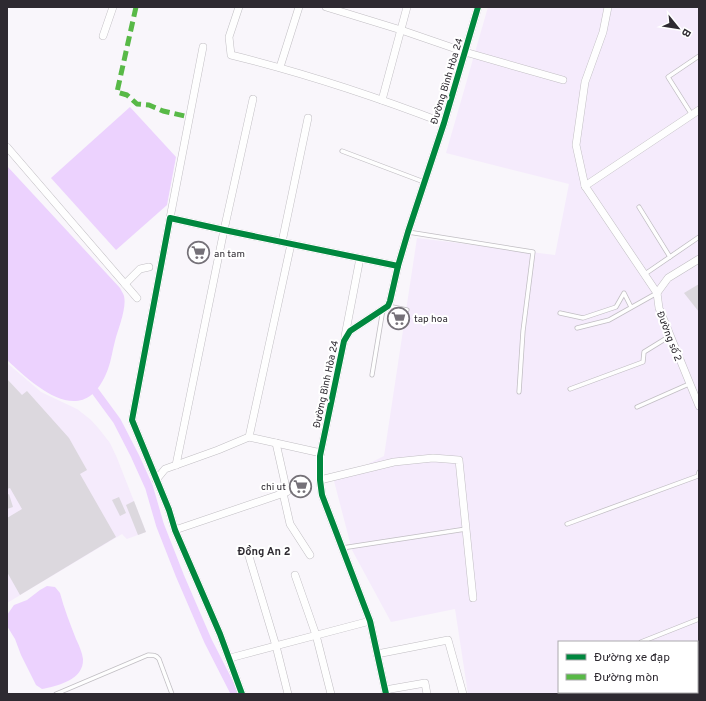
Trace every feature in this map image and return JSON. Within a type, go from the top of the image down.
[{"type":"street","points":[[103,36],[113,7]]},
{"type":"street","points":[[240,7],[229,37],[231,55],[280,67],[382,100],[444,123]]},
{"type":"street","points":[[280,67],[299,7]]},
{"type":"street","points":[[326,7],[464,52],[563,80]]},
{"type":"street","points":[[382,100],[407,7]]},
{"type":"street","name":"Đường Bình Hòa 24","points":[[386,692],[370,621],[322,495],[320,480],[321,453],[344,341],[350,331],[386,307],[392,296],[398,266],[408,232],[444,123],[478,7]]},
{"type":"street","points":[[608,7],[603,32],[585,82],[576,145],[585,186],[657,293],[668,278],[699,259]]},
{"type":"street","points":[[203,47],[132,420],[169,510],[175,530],[230,658],[242,694]]},
{"type":"street","points":[[176,465],[224,230],[253,99]]},
{"type":"street","points":[[585,186],[699,110]]},
{"type":"street","points":[[282,242],[308,118]]},
{"type":"street","points":[[7,148],[137,298]]},
{"type":"street","points":[[170,218],[398,266]]},
{"type":"street","points":[[249,437],[290,244]]},
{"type":"street","points":[[344,341],[360,258]]},
{"type":"street","points":[[125,284],[140,269],[149,267]]},
{"type":"street","name":"Đường số 2","points":[[657,293],[659,308],[699,406]]},
{"type":"street","points":[[156,480],[165,469],[249,437],[321,453]]},
{"type":"street","points":[[175,530],[287,492],[276,443]]},
{"type":"street","points":[[320,480],[394,462],[433,458],[459,460],[473,598]]},
{"type":"street","points":[[283,493],[290,524],[310,555]]},
{"type":"street","points":[[248,553],[276,646],[288,694]]},
{"type":"street","points":[[295,575],[316,636],[330,694]]},
{"type":"street","points":[[230,658],[370,621]]},
{"type":"street","points":[[377,654],[448,640],[463,694]]},
{"type":"street","points":[[386,692],[425,683],[427,694]]},
{"type":"lane","points":[[692,115],[668,77],[699,56]]},
{"type":"lane","points":[[342,152],[424,182]]},
{"type":"lane","points":[[639,207],[670,257]]},
{"type":"lane","points":[[408,232],[533,252],[523,331],[519,392]]},
{"type":"lane","points":[[645,274],[699,236]]},
{"type":"lane","points":[[560,313],[583,318],[616,307],[624,293],[631,307]]},
{"type":"lane","points":[[577,328],[609,320],[657,293]]},
{"type":"lane","points":[[372,375],[386,307],[407,310]]},
{"type":"lane","points":[[570,389],[643,362],[644,352],[670,336]]},
{"type":"lane","points":[[638,407],[689,384]]},
{"type":"lane","points":[[567,524],[698,476],[699,472]]},
{"type":"lane","points":[[342,548],[466,529]]},
{"type":"lane","points":[[644,641],[699,619]]},
{"type":"lane","points":[[56,694],[151,655],[159,659],[172,694]]},
{"type":"shaded area","points":[[488,7],[699,7],[699,694],[468,694],[455,609],[391,622],[352,550],[334,481],[384,456],[417,238],[555,255],[569,184],[446,153]]},
{"type":"shaded area","points":[[130,107],[176,157],[167,205],[116,250],[51,178]]},
{"type":"shaded area","points":[[7,166],[120,288],[124,296],[125,301],[123,312],[108,370],[96,391],[84,399],[72,401],[58,398],[44,391],[7,360]]},
{"type":"shaded area","points":[[7,363],[41,392],[77,409],[91,420],[99,429],[110,443],[117,458],[146,532],[127,539],[122,534],[7,603]]},
{"type":"shaded area","points":[[47,586],[55,587],[60,593],[83,659],[79,672],[74,677],[62,684],[42,689],[36,685],[15,639],[7,626],[7,615],[14,605],[27,600]]},
{"type":"building","points":[[699,284],[699,312],[684,293]]},
{"type":"building","points":[[7,379],[22,395],[27,391],[69,438],[87,470],[80,474],[116,537],[20,595],[7,572],[7,518],[22,509],[10,488],[7,489]]},
{"type":"building","points":[[9,494],[13,507],[7,509],[7,495]]},
{"type":"building","points":[[119,497],[126,513],[120,516],[112,500]]},
{"type":"building","points":[[134,501],[146,532],[138,535],[126,505]]},
{"type":"waterway","points":[[95,391],[117,421],[135,456],[149,487],[160,525],[180,576],[208,641],[235,694]]},
{"type":"marked path","points":[[136,7],[117,92],[127,95],[137,104],[149,105],[163,111],[189,117]]},
{"type":"cycle path","points":[[386,694],[370,621],[322,495],[320,480],[320,456],[344,341],[350,331],[388,306],[408,232],[444,123],[478,7]]},
{"type":"cycle path","points":[[242,694],[220,634],[175,530],[169,510],[132,420],[170,218],[398,266]]},
{"type":"place","name":"an tam","points":[[199,253]]},
{"type":"place","name":"tap hoa","points":[[398,318]]},
{"type":"place","name":"chi ut","points":[[301,486]]},
{"type":"district","name":"Đồng An 2","points":[[264,551]]}]
